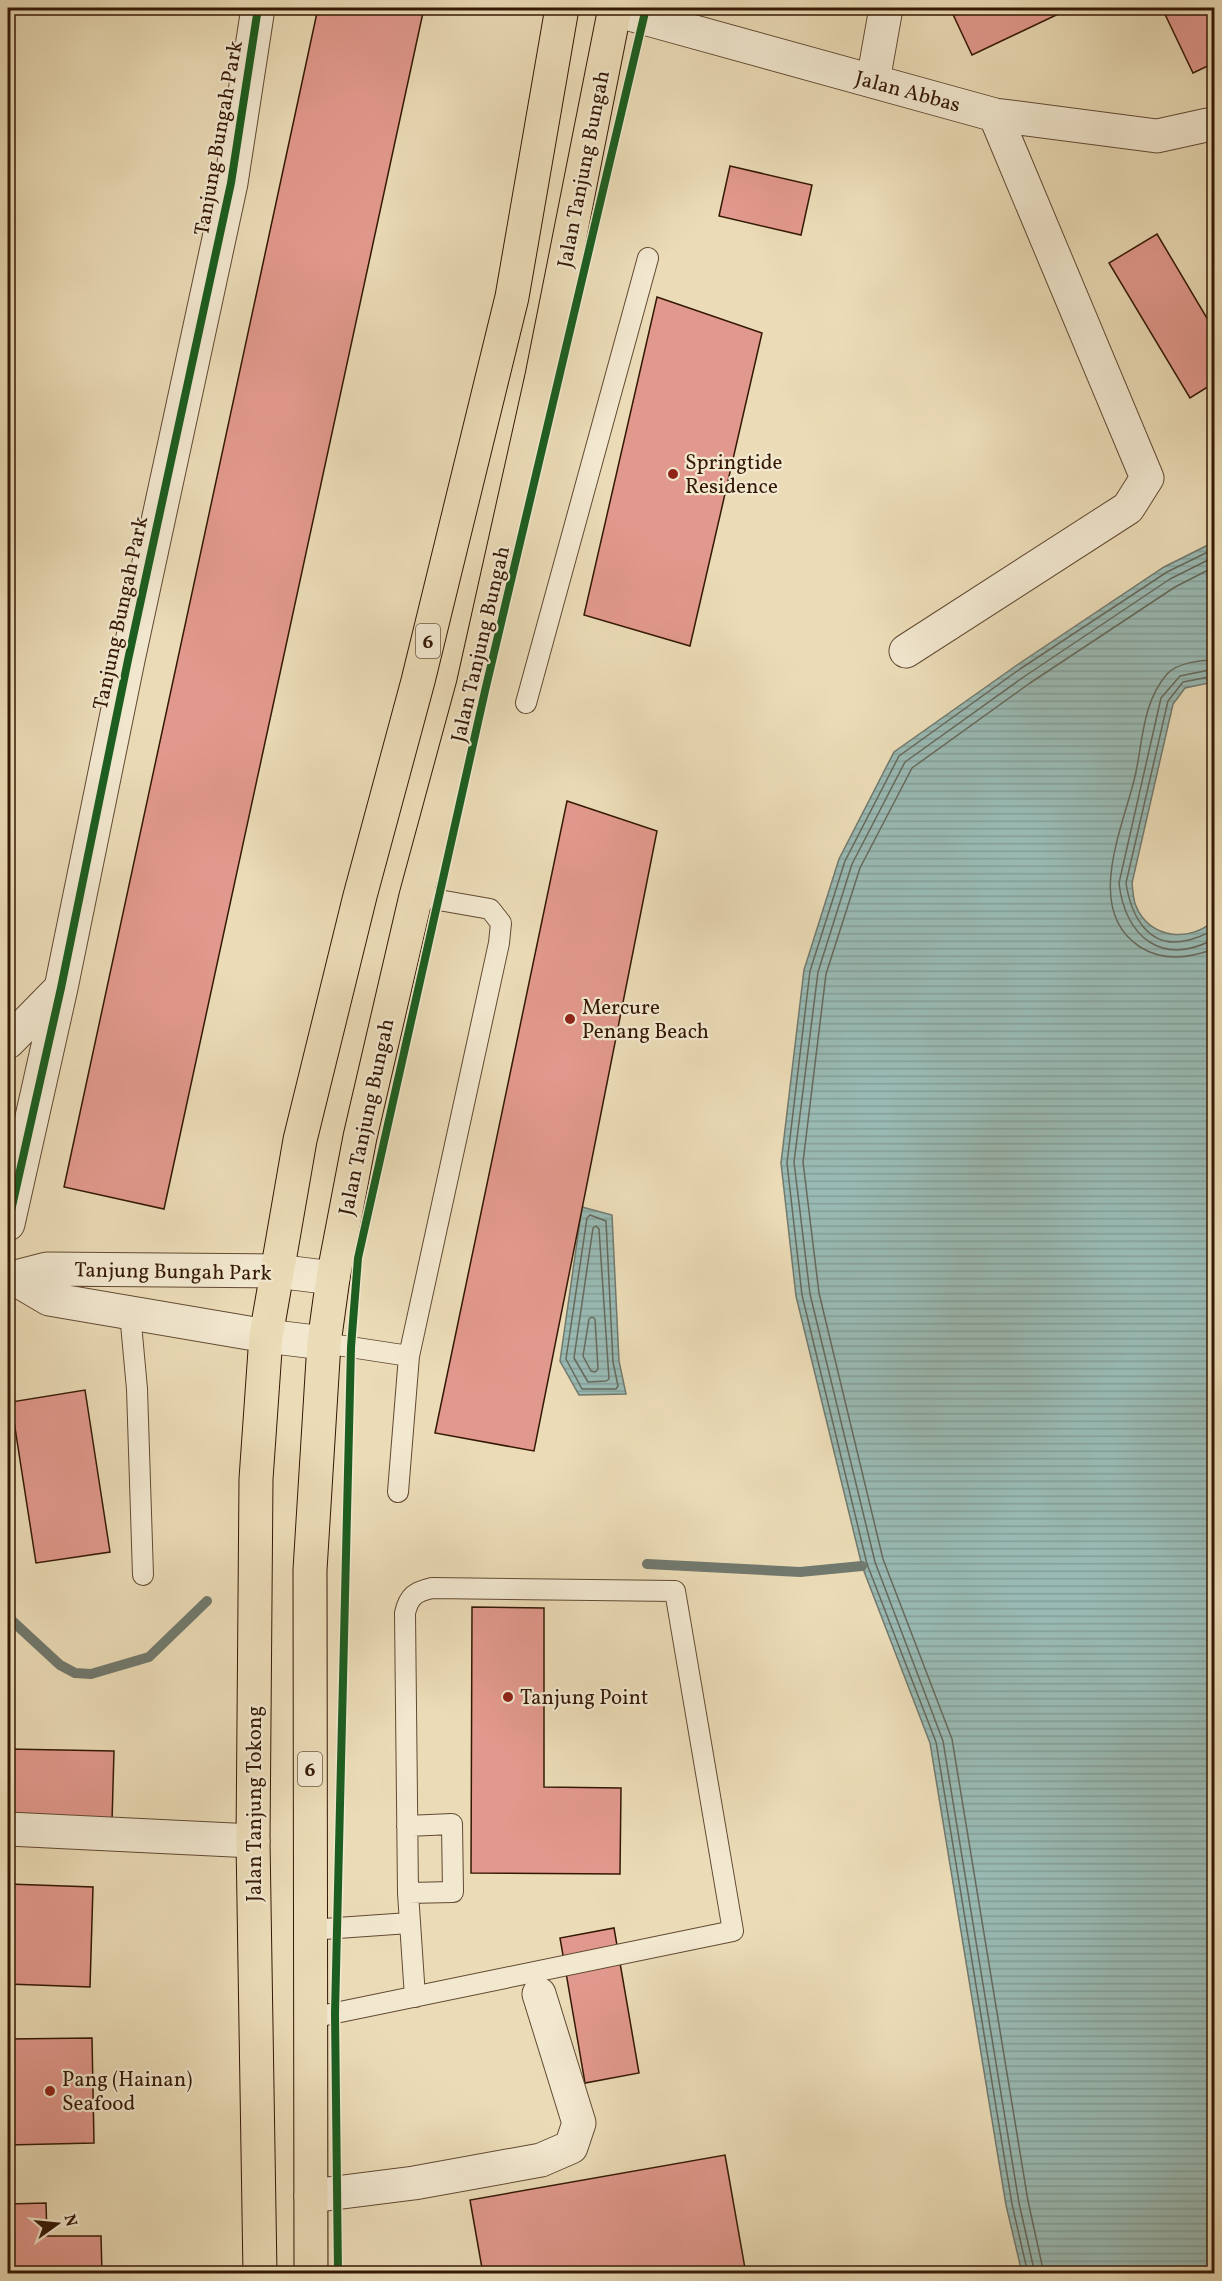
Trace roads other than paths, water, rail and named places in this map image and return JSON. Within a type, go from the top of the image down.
[{"type":"main road","name":"6","points":[[266,1336],[300,1140],[360,896],[418,681],[512,297],[562,8]]},
{"type":"main road","name":"Jalan Tanjung Bungah","points":[[333,1278],[360,1137],[416,896],[475,675],[542,376],[615,9]]},
{"type":"main road","name":"6","points":[[311,2274],[310,1570],[324,1343],[333,1278]]},
{"type":"main road","name":"Jalan Tanjung Tokong","points":[[260,2274],[253,1841],[256,1479],[266,1336]]},
{"type":"street","name":"Tanjung Bungah Park","points":[[8,1224],[62,988],[128,660],[231,183],[258,8]]},
{"type":"street","points":[[873,81],[886,8]]},
{"type":"street","name":"Jalan Abbas","points":[[615,9],[995,115],[1157,136],[1207,125]]},
{"type":"street","points":[[906,651],[1128,508],[1147,478],[995,115]]},
{"type":"street","points":[[8,1042],[62,988]]},
{"type":"street","name":"Tanjung Bungah Park","points":[[11,1279],[47,1269],[276,1271],[333,1278]]},
{"type":"street","name":"Tanjung Bungah Park","points":[[11,1279],[49,1299],[266,1336],[324,1343]]},
{"type":"street","points":[[8,1829],[253,1841]]},
{"type":"street","points":[[311,2196],[414,2183],[541,2160],[571,2147],[579,2123],[539,1994]]},
{"type":"lane","points":[[526,703],[648,258]]},
{"type":"lane","points":[[398,1492],[409,1356],[499,942],[501,923],[490,909],[416,896]]},
{"type":"lane","points":[[130,1313],[137,1389],[143,1575]]},
{"type":"lane","points":[[324,1343],[409,1356]]},
{"type":"lane","points":[[311,2018],[415,1997],[733,1931],[675,1591],[432,1588],[418,1591],[408,1600],[405,1613],[408,1893],[415,1997]]},
{"type":"lane","points":[[407,1826],[452,1824],[453,1892],[408,1893]]},
{"type":"lane","points":[[309,1930],[409,1923]]},
{"type":"water","points":[[1214,542],[1214,682],[1185,688],[1173,704],[1132,883],[1135,904],[1142,917],[1160,931],[1171,934],[1194,932],[1214,920],[1214,2273],[1022,2273],[1006,2205],[930,1743],[862,1566],[796,1296],[781,1163],[804,970],[839,859],[894,752],[1017,665],[1164,567]]},
{"type":"water","points":[[582,1207],[612,1215],[619,1361],[626,1394],[579,1395],[560,1361]]},
{"type":"waterway","points":[[647,1564],[800,1572],[862,1566]]},
{"type":"waterway","points":[[8,1617],[60,1665],[75,1673],[91,1674],[149,1657],[207,1601]]},
{"type":"place","name":"Springtide Residence","points":[[673,474]]},
{"type":"place","name":"Mercure Penang Beach","points":[[570,1019]]},
{"type":"place","name":"Tanjung Point","points":[[508,1697]]},
{"type":"place","name":"Pang (Hainan) Seafood","points":[[50,2091]]}]
